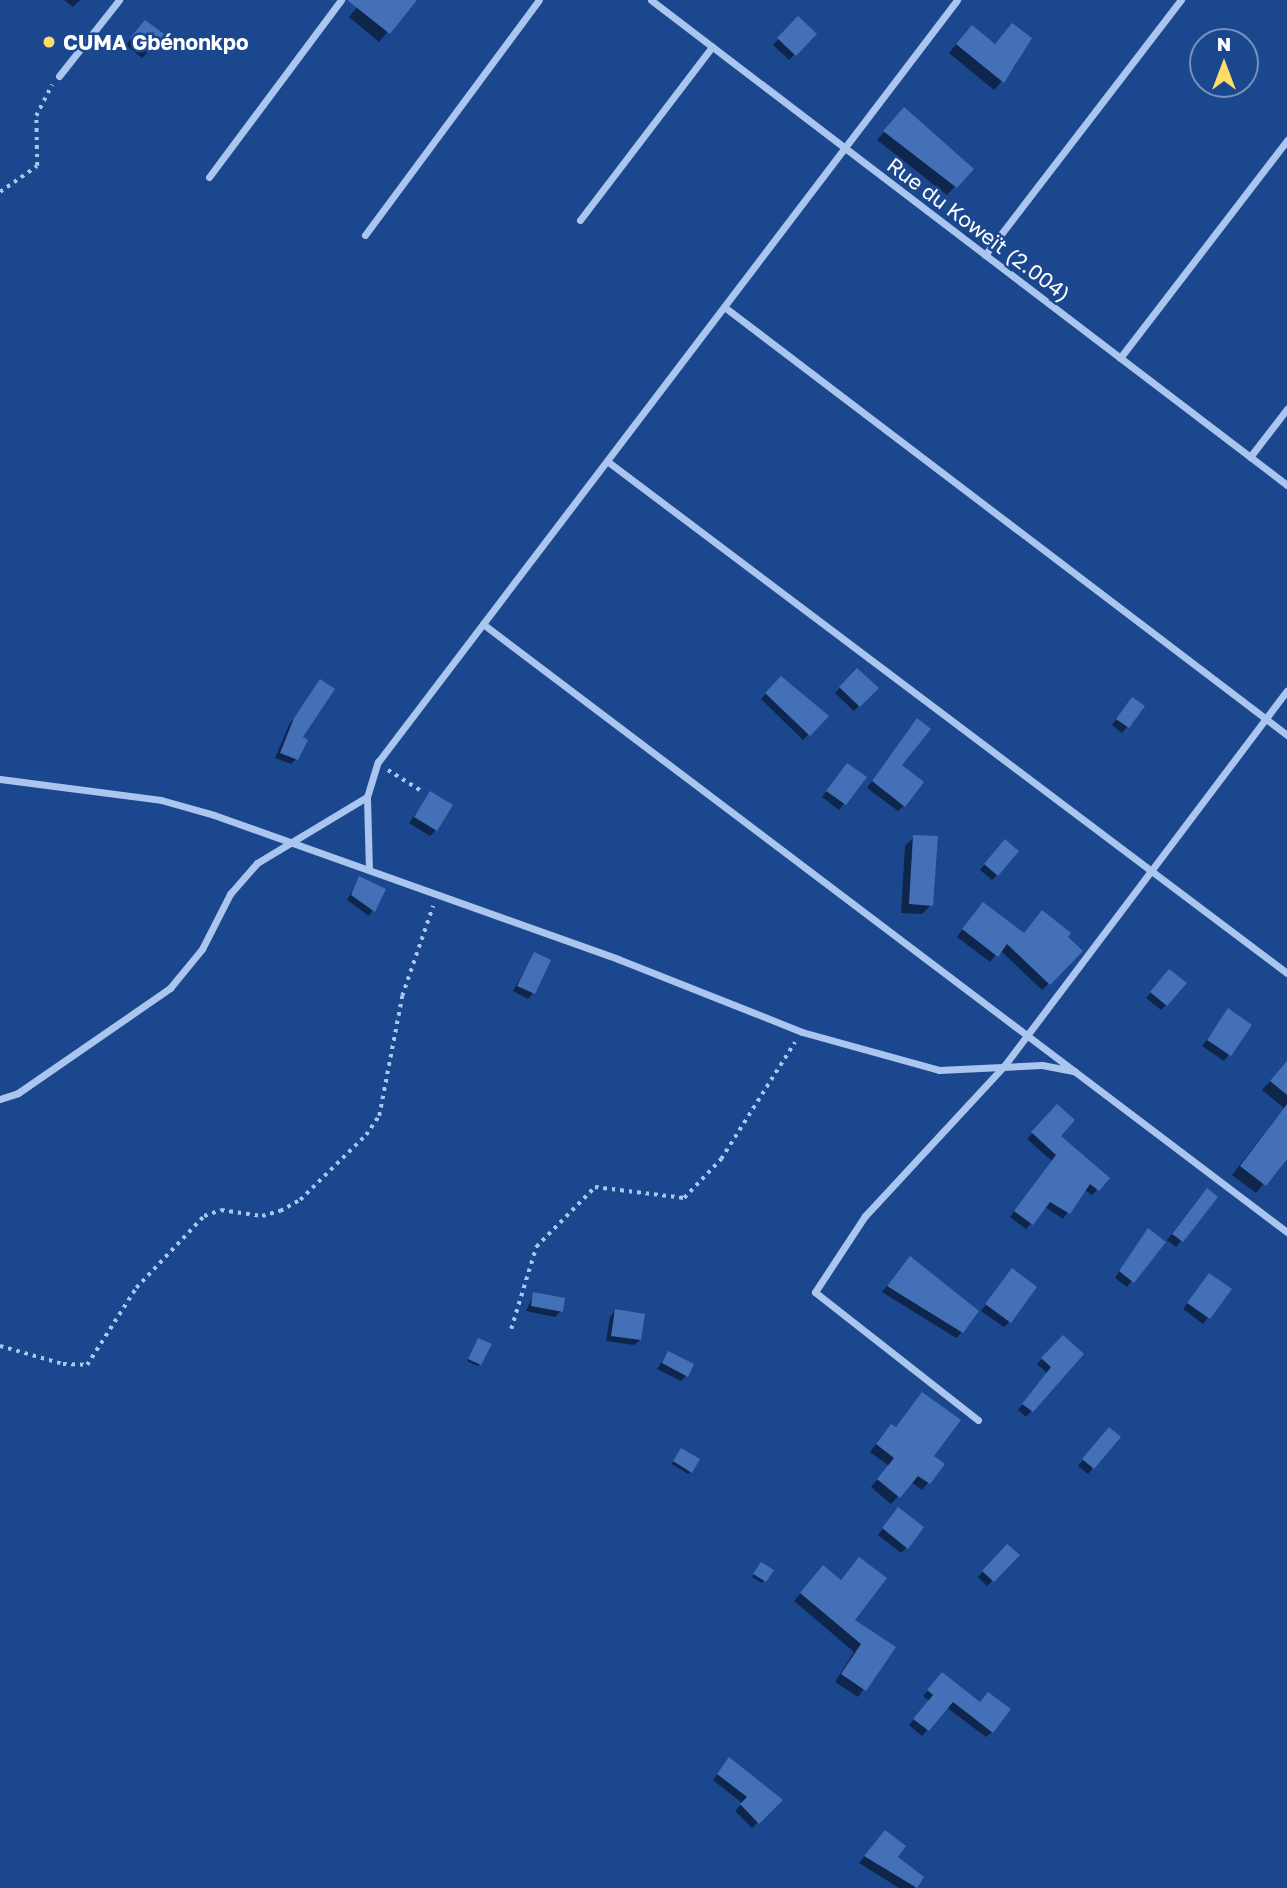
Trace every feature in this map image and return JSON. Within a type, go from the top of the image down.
[{"type":"street","points":[[59,76],[119,0]]},
{"type":"street","points":[[209,177],[341,0]]},
{"type":"street","points":[[365,235],[538,0]]},
{"type":"street","name":"Rue du Koweït (2.004)","points":[[651,0],[1287,485]]},
{"type":"street","points":[[985,255],[1181,0]]},
{"type":"street","points":[[369,870],[367,797],[378,762],[607,461],[727,309],[954,1]]},
{"type":"street","points":[[579,220],[712,47]]},
{"type":"street","points":[[1120,358],[1287,140]]},
{"type":"street","points":[[727,309],[1287,735]]},
{"type":"street","points":[[1250,457],[1287,409]]},
{"type":"street","points":[[607,461],[1287,973]]},
{"type":"street","points":[[483,624],[1287,1232]]},
{"type":"street","points":[[978,1420],[815,1292],[865,1216],[1004,1066],[1148,869],[1287,691]]},
{"type":"street","points":[[0,779],[161,800],[293,841],[802,1032],[939,1070],[1004,1066],[1074,1071]]},
{"type":"street","points":[[0,1099],[18,1093],[170,988],[202,949],[225,902],[245,874],[293,841],[367,797]]},
{"type":"path","points":[[0,192],[37,166],[38,106],[59,76]]},
{"type":"path","points":[[378,762],[423,792]]},
{"type":"path","points":[[0,1346],[79,1367],[96,1352],[136,1288],[204,1216],[220,1210],[262,1216],[281,1211],[300,1200],[366,1135],[379,1116],[401,996],[436,894]]},
{"type":"path","points":[[511,1329],[532,1254],[544,1239],[595,1187],[684,1198],[721,1159],[802,1032]]},
{"type":"building","points":[[347,0],[417,0],[390,34]]},
{"type":"building","points":[[798,16],[817,34],[796,56],[777,38]]},
{"type":"building","points":[[145,20],[164,34],[149,53],[130,38]]},
{"type":"building","points":[[1012,23],[1032,38],[1004,83],[956,44],[972,25],[995,44]]},
{"type":"building","points":[[904,107],[974,169],[957,188],[883,131]]},
{"type":"building","points":[[857,668],[879,688],[860,707],[839,687]]},
{"type":"building","points":[[781,676],[829,716],[810,736],[765,693]]},
{"type":"building","points":[[320,679],[335,689],[303,737],[308,740],[298,760],[280,753],[294,718]]},
{"type":"building","points":[[1132,697],[1145,706],[1129,728],[1116,719]]},
{"type":"building","points":[[917,718],[931,729],[902,765],[924,782],[905,807],[872,781]]},
{"type":"building","points":[[847,763],[867,777],[846,805],[826,791]]},
{"type":"building","points":[[430,791],[453,805],[437,831],[414,817]]},
{"type":"building","points":[[913,835],[938,836],[933,906],[909,904]]},
{"type":"building","points":[[1005,839],[1019,851],[998,876],[984,864]]},
{"type":"building","points":[[359,876],[386,889],[375,912],[351,895]]},
{"type":"building","points":[[983,902],[1024,933],[1042,910],[1071,933],[1068,937],[1083,951],[1050,985],[1007,944],[998,957],[962,929]]},
{"type":"building","points":[[534,952],[551,960],[535,994],[517,986]]},
{"type":"building","points":[[1169,969],[1187,983],[1167,1006],[1150,992]]},
{"type":"building","points":[[1228,1008],[1252,1025],[1231,1056],[1207,1040]]},
{"type":"building","points":[[1287,1061],[1287,1095],[1270,1081]]},
{"type":"building","points":[[1057,1104],[1075,1120],[1061,1136],[1110,1178],[1099,1191],[1090,1184],[1070,1214],[1050,1202],[1033,1225],[1014,1211],[1056,1155],[1031,1132]]},
{"type":"building","points":[[1287,1104],[1287,1159],[1266,1186],[1240,1166]]},
{"type":"building","points":[[1207,1188],[1218,1197],[1183,1242],[1172,1234]]},
{"type":"building","points":[[1148,1228],[1166,1242],[1134,1283],[1119,1271]]},
{"type":"building","points":[[910,1256],[979,1311],[963,1333],[887,1286]]},
{"type":"building","points":[[1012,1268],[1037,1287],[1011,1323],[985,1304]]},
{"type":"building","points":[[1209,1273],[1232,1289],[1210,1319],[1187,1303]]},
{"type":"building","points":[[533,1292],[565,1298],[563,1312],[531,1306]]},
{"type":"building","points":[[615,1309],[645,1314],[641,1340],[611,1336]]},
{"type":"building","points":[[1063,1335],[1084,1354],[1033,1412],[1022,1404],[1051,1367],[1041,1358]]},
{"type":"building","points":[[478,1338],[492,1344],[481,1365],[468,1359]]},
{"type":"building","points":[[668,1351],[694,1364],[688,1377],[662,1363]]},
{"type":"building","points":[[922,1392],[961,1420],[934,1456],[945,1464],[930,1484],[918,1476],[900,1498],[877,1479],[894,1458],[876,1444],[891,1424],[896,1427]]},
{"type":"building","points":[[1109,1427],[1121,1437],[1094,1469],[1082,1459]]},
{"type":"building","points":[[681,1448],[700,1459],[692,1473],[673,1461]]},
{"type":"building","points":[[898,1507],[924,1527],[908,1549],[882,1528]]},
{"type":"building","points":[[1007,1544],[1020,1555],[994,1582],[982,1571]]},
{"type":"building","points":[[859,1557],[887,1578],[855,1620],[896,1647],[866,1691],[841,1674],[861,1644],[800,1593],[823,1565],[841,1580]]},
{"type":"building","points":[[761,1562],[774,1570],[766,1582],[753,1574]]},
{"type":"building","points":[[942,1672],[980,1702],[988,1692],[1011,1709],[993,1733],[953,1702],[929,1731],[913,1719],[933,1695],[927,1690]]},
{"type":"building","points":[[729,1757],[783,1800],[759,1824],[740,1804],[747,1797],[717,1774]]},
{"type":"building","points":[[885,1830],[906,1846],[898,1857],[924,1877],[917,1888],[864,1856]]},
{"type":"place","name":"CUMA Gbénonkpo","points":[[49,42]]}]
